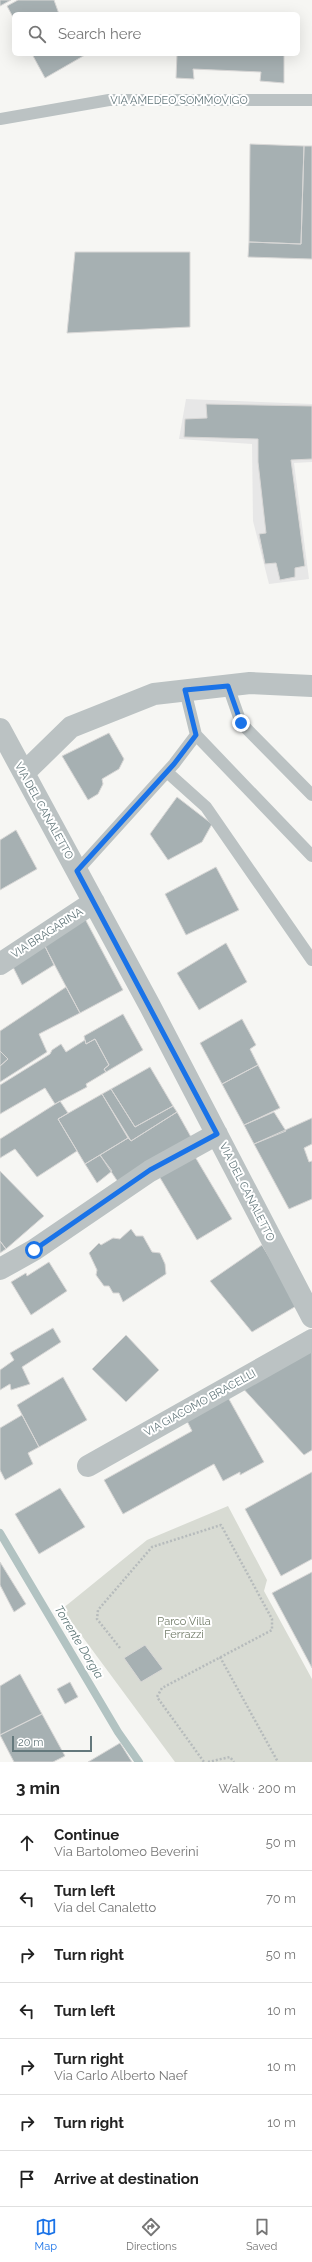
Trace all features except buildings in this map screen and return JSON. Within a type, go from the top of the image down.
[{"type":"street","points":[[24,773],[71,727],[154,694],[250,683],[312,686]]},
{"type":"street","name":"VIA DEL CANALETTO","points":[[0,729],[94,902],[312,1317]]},
{"type":"street","name":"VIA BRAGARINA","points":[[0,964],[94,902]]},
{"type":"street","points":[[0,1269],[34,1250],[150,1170],[217,1134]]},
{"type":"street","name":"VIA GIACOMO BRACELLI","points":[[88,1466],[312,1340]]},
{"type":"lane","name":"VIA AMEDEO SOMMOVIGO","points":[[0,119],[109,100],[312,100]]},
{"type":"lane","points":[[228,686],[241,723],[312,795]]},
{"type":"lane","points":[[185,690],[196,735],[312,856]]},
{"type":"lane","points":[[77,871],[167,772],[196,735]]},
{"type":"lane","points":[[167,772],[206,807],[312,960]]},
{"type":"path","points":[[120,1648],[98,1619],[98,1610],[152,1547],[221,1525],[272,1619],[272,1630],[162,1688],[157,1697],[204,1762]]},
{"type":"path","points":[[220,1657],[278,1762]]},
{"type":"path","points":[[208,1762],[230,1757],[234,1762]]},
{"type":"shaded area","points":[[186,399],[312,404],[312,462],[294,463],[309,579],[269,584],[253,521],[252,444],[179,439]]},
{"type":"green space","name":"Parco Villa Ferrazzi","points":[[228,1506],[267,1580],[264,1591],[312,1679],[312,1762],[175,1762],[62,1609],[147,1540]]},
{"type":"waterway","name":"Torrente Dorgia","points":[[0,1533],[118,1732],[139,1762]]},
{"type":"route","points":[[34,1250],[150,1170],[217,1134],[77,871],[174,764],[196,735],[185,690],[228,686],[241,723]]}]
